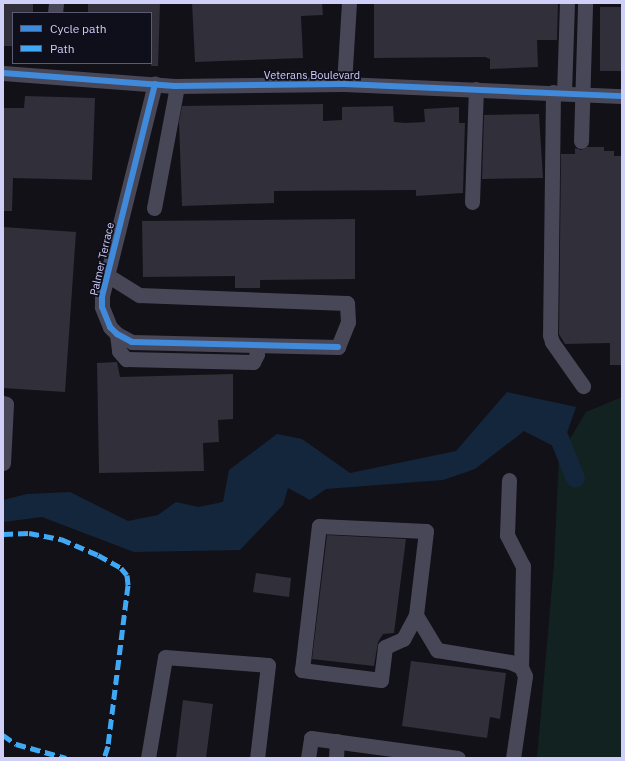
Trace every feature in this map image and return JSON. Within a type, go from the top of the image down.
[{"type":"street","points":[[344,84],[349,3]]},
{"type":"street","points":[[567,3],[558,92],[550,335],[552,342],[583,386]]},
{"type":"street","points":[[581,141],[581,93],[585,3]]},
{"type":"street","name":"Veterans Boulevard","points":[[3,73],[51,70],[177,86],[344,84],[558,92],[622,96]]},
{"type":"street","name":"Palmer Terrace","points":[[107,275],[139,295],[347,303],[348,322],[338,347],[132,342],[117,334],[107,322],[102,307],[107,275],[155,84]]},
{"type":"street","points":[[154,208],[177,86]]},
{"type":"street","points":[[472,202],[476,89]]},
{"type":"street","points":[[3,403],[6,404],[3,463]]},
{"type":"street","points":[[509,480],[507,535],[523,566],[521,667],[525,676],[513,758]]},
{"type":"street","points":[[416,615],[403,639],[385,647],[381,680],[302,670],[319,526],[426,531],[416,615],[437,650],[510,662],[521,667]]},
{"type":"street","points":[[148,758],[165,657],[268,665],[257,758]]},
{"type":"street","points":[[308,758],[311,738],[458,758]]},
{"type":"street","points":[[336,758],[337,741]]},
{"type":"shaded area","points":[[622,397],[622,758],[537,758],[554,563],[559,457],[586,412]]},
{"type":"water","points":[[507,392],[576,407],[561,450],[524,431],[475,469],[443,480],[326,489],[310,500],[288,488],[283,505],[240,550],[134,552],[42,517],[3,522],[3,500],[27,494],[70,492],[128,521],[158,515],[176,502],[198,507],[223,502],[229,470],[277,434],[302,439],[350,473],[456,451]]},
{"type":"building","points":[[3,3],[33,3],[33,12],[12,12],[12,46],[3,46]]},
{"type":"building","points":[[88,3],[160,3],[158,66],[151,66],[152,12],[88,12]]},
{"type":"building","points":[[192,3],[322,3],[323,15],[301,16],[303,58],[195,62]]},
{"type":"building","points":[[374,3],[558,3],[557,40],[537,40],[538,67],[490,69],[490,59],[485,57],[374,58]]},
{"type":"building","points":[[600,7],[622,7],[622,71],[600,71]]},
{"type":"building","points":[[25,96],[95,98],[92,180],[13,178],[12,211],[3,211],[3,108],[24,108]]},
{"type":"building","points":[[323,104],[323,121],[342,120],[342,107],[393,106],[394,122],[405,123],[425,122],[424,109],[459,107],[459,123],[465,123],[463,193],[416,196],[416,190],[274,191],[274,203],[182,206],[179,122],[182,106]]},
{"type":"building","points":[[539,114],[543,178],[482,179],[484,115]]},
{"type":"building","points":[[587,147],[604,147],[604,151],[614,151],[614,156],[622,156],[622,365],[610,365],[610,343],[565,344],[559,334],[561,154],[575,154],[575,148],[581,150]]},
{"type":"building","points":[[355,219],[355,279],[260,280],[260,288],[235,288],[235,276],[143,277],[142,221]]},
{"type":"building","points":[[3,227],[76,232],[65,392],[3,388]]},
{"type":"building","points":[[117,362],[120,377],[233,374],[233,419],[218,420],[219,442],[203,443],[204,471],[99,473],[97,363]]},
{"type":"building","points":[[327,535],[406,539],[394,633],[383,634],[378,642],[374,666],[312,659]]},
{"type":"building","points":[[256,573],[291,578],[289,597],[253,592]]},
{"type":"building","points":[[411,661],[506,673],[500,719],[490,717],[487,738],[402,726]]},
{"type":"building","points":[[183,700],[213,704],[206,758],[176,758]]},
{"type":"waterway","points":[[553,423],[575,478]]},
{"type":"marked path","points":[[3,534],[29,533],[61,539],[98,555],[121,568],[127,575],[128,585],[108,746],[104,758]]},
{"type":"marked path","points":[[3,735],[16,744],[66,758]]},
{"type":"cycle path","points":[[3,73],[175,86],[344,84],[622,96]]},
{"type":"cycle path","points":[[155,84],[102,296],[102,307],[110,327],[117,334],[132,342],[338,347]]}]
